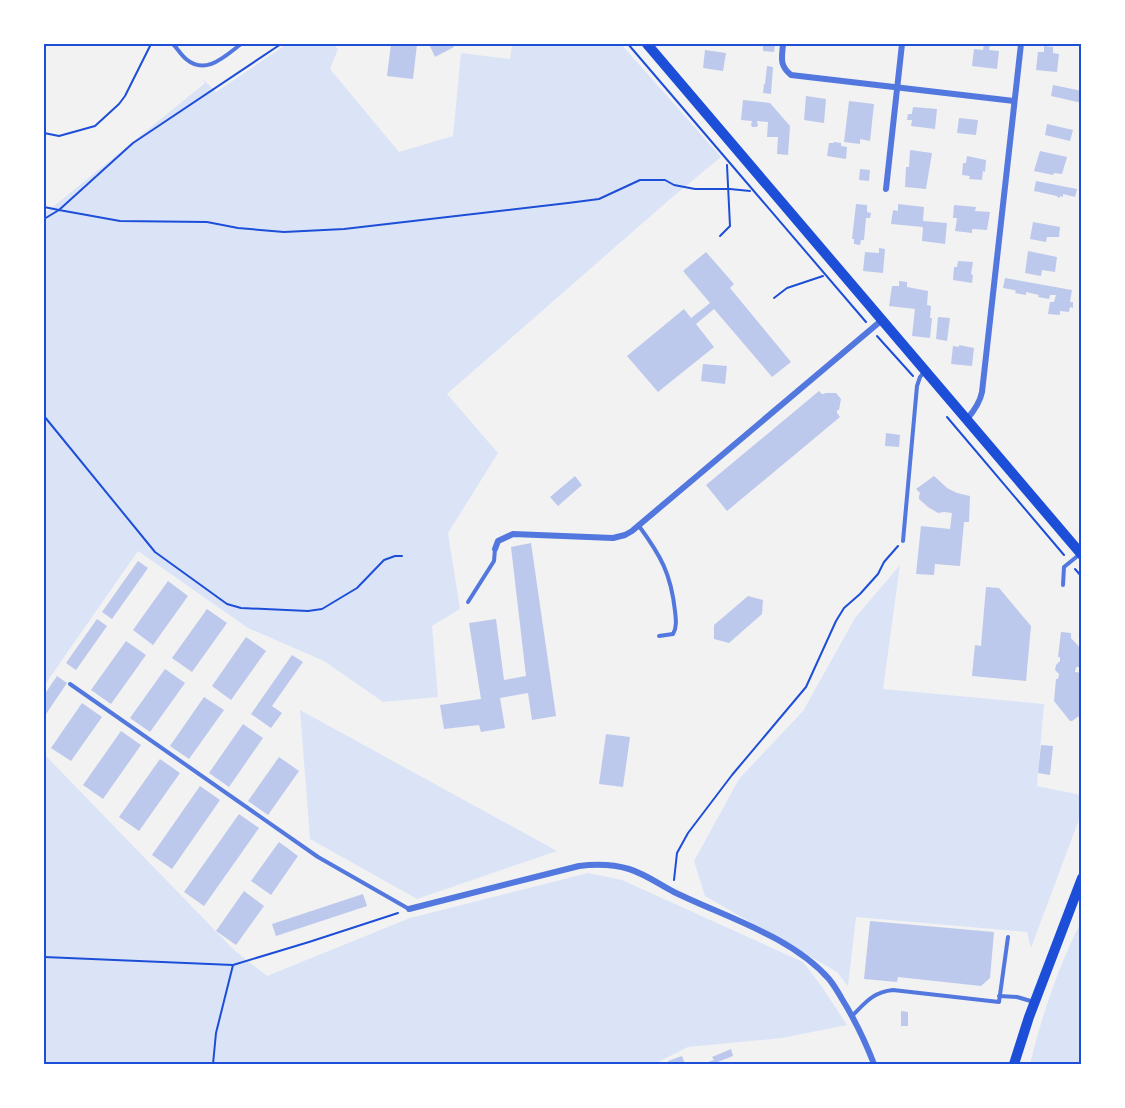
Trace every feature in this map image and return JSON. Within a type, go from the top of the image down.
[{"type":"main road","points":[[647,44],[1081,554]]},
{"type":"main road","points":[[1014,1065],[1034,1003],[1082,878]]},
{"type":"street","points":[[783,44],[784,69],[791,75],[1014,101]]},
{"type":"street","points":[[886,189],[902,44]]},
{"type":"street","points":[[967,419],[974,411],[982,392],[1021,44]]},
{"type":"street","points":[[495,549],[498,541],[513,534],[613,538],[625,535],[639,526],[882,320]]},
{"type":"street","points":[[409,909],[579,866],[594,864],[617,866],[635,871],[674,892],[752,927],[810,960],[830,980],[852,1016],[874,1065]]},
{"type":"lane","points":[[173,44],[185,59],[200,67],[214,64],[241,44]]},
{"type":"lane","points":[[903,541],[918,382],[925,371]]},
{"type":"lane","points":[[639,526],[656,549],[669,576],[673,594],[675,631],[670,635],[659,636]]},
{"type":"lane","points":[[468,602],[494,561],[495,549]]},
{"type":"lane","points":[[1063,585],[1065,567],[1081,554]]},
{"type":"lane","points":[[70,684],[318,857],[409,909]]},
{"type":"lane","points":[[852,1016],[873,996],[883,991],[893,990],[999,1002],[1008,938]]},
{"type":"lane","points":[[999,996],[1017,997],[1034,1003]]},
{"type":"path","points":[[44,133],[59,136],[95,126],[125,96],[151,44]]},
{"type":"path","points":[[44,219],[59,210],[133,143],[281,44]]},
{"type":"path","points":[[628,44],[866,322]]},
{"type":"path","points":[[720,236],[730,226],[727,165]]},
{"type":"path","points":[[44,207],[120,221],[207,222],[238,228],[284,232],[344,229],[599,199],[640,180],[665,180],[674,185],[695,189],[750,191]]},
{"type":"path","points":[[774,298],[787,288],[823,276]]},
{"type":"path","points":[[878,337],[918,382]]},
{"type":"path","points":[[946,415],[1082,577]]},
{"type":"path","points":[[44,416],[155,552],[227,604],[241,608],[308,611],[322,609],[357,588],[384,560],[402,556]]},
{"type":"path","points":[[674,892],[677,854],[688,833],[732,775],[806,687],[844,608],[878,574],[884,562],[903,541]]},
{"type":"path","points":[[44,957],[233,965],[409,909]]},
{"type":"path","points":[[213,1065],[216,1033],[233,965]]},
{"type":"shaded area","points":[[287,44],[333,44],[338,49],[330,69],[399,152],[453,136],[461,53],[510,59],[512,44],[621,44],[721,157],[447,394],[498,453],[448,533],[460,609],[432,626],[438,697],[383,702],[324,661],[248,628],[138,551],[44,686],[44,213],[205,83],[202,78],[216,92]]},
{"type":"shaded area","points":[[900,565],[883,689],[1044,704],[1037,786],[1081,795],[1081,814],[1031,948],[1027,932],[856,917],[848,986],[837,972],[705,896],[694,861],[739,779],[803,711],[855,618]]},
{"type":"shaded area","points":[[300,710],[557,851],[417,899],[310,839]]},
{"type":"shaded area","points":[[44,754],[235,951],[267,976],[410,918],[588,873],[622,880],[803,962],[847,1025],[782,1038],[688,1047],[654,1064],[44,1064]]},
{"type":"shaded area","points":[[1081,922],[1081,1064],[1030,1064],[1051,992]]},
{"type":"building","points":[[391,44],[417,44],[413,79],[387,76]]},
{"type":"building","points":[[429,44],[452,44],[454,47],[435,57]]},
{"type":"building","points":[[763,44],[775,44],[774,52],[763,51]]},
{"type":"building","points":[[984,44],[990,45],[989,50],[999,51],[997,69],[972,66],[974,49],[983,50]]},
{"type":"building","points":[[1044,46],[1053,47],[1053,53],[1059,54],[1057,72],[1036,70],[1038,52],[1044,52]]},
{"type":"building","points":[[705,50],[726,53],[723,71],[703,68]]},
{"type":"building","points":[[767,66],[773,67],[771,94],[763,93]]},
{"type":"building","points":[[1053,85],[1082,91],[1082,103],[1051,96]]},
{"type":"building","points":[[806,96],[826,99],[824,123],[804,120]]},
{"type":"building","points":[[743,100],[770,103],[790,126],[788,155],[777,154],[778,137],[767,137],[768,122],[757,121],[758,126],[752,127],[752,121],[741,120]]},
{"type":"building","points":[[849,101],[874,104],[870,141],[860,139],[860,144],[844,142]]},
{"type":"building","points":[[913,107],[937,109],[935,129],[911,126],[912,120],[907,120],[908,114],[912,114]]},
{"type":"building","points":[[959,118],[978,120],[976,135],[957,133]]},
{"type":"building","points":[[1047,124],[1073,130],[1070,141],[1045,135]]},
{"type":"building","points":[[834,142],[847,147],[846,159],[827,156],[829,143]]},
{"type":"building","points":[[910,150],[932,153],[926,189],[905,187]]},
{"type":"building","points":[[1040,151],[1067,157],[1062,174],[1054,173],[1053,175],[1034,171]]},
{"type":"building","points":[[967,156],[986,160],[982,180],[969,179],[970,176],[962,175],[963,163],[966,163]]},
{"type":"building","points":[[860,169],[870,170],[869,181],[859,180]]},
{"type":"building","points":[[1036,181],[1077,189],[1075,197],[1063,194],[1060,198],[1034,191]]},
{"type":"building","points":[[856,204],[867,205],[867,212],[871,213],[870,218],[866,218],[864,240],[861,240],[860,245],[854,244],[854,239],[852,239]]},
{"type":"building","points":[[898,204],[924,207],[923,221],[947,223],[945,244],[922,241],[923,227],[891,224],[893,210],[898,211]]},
{"type":"building","points":[[954,205],[976,207],[975,211],[990,212],[987,230],[972,229],[972,233],[955,231],[957,218],[953,218]]},
{"type":"building","points":[[1033,222],[1060,227],[1059,237],[1047,237],[1046,242],[1030,239]]},
{"type":"building","points":[[879,248],[885,249],[883,273],[863,271],[865,252],[879,253]]},
{"type":"building","points":[[1028,251],[1057,257],[1055,272],[1042,270],[1041,276],[1025,273]]},
{"type":"building","points":[[706,252],[734,284],[730,288],[791,362],[772,377],[714,309],[696,324],[714,347],[658,392],[627,356],[684,309],[691,318],[710,303],[683,271]]},
{"type":"building","points":[[958,261],[973,262],[972,283],[953,280],[954,267],[957,267]]},
{"type":"building","points":[[1005,278],[1072,290],[1070,302],[1073,302],[1073,308],[1070,307],[1069,312],[1060,311],[1060,315],[1048,314],[1050,302],[1054,302],[1056,295],[1050,295],[1049,299],[1026,292],[1026,295],[1015,293],[1014,290],[1003,288]]},
{"type":"building","points":[[899,281],[907,282],[907,287],[928,291],[927,305],[931,306],[930,318],[932,318],[930,338],[912,336],[915,309],[889,306],[892,286],[899,286]]},
{"type":"building","points":[[938,317],[950,318],[947,341],[936,339]]},
{"type":"building","points":[[959,345],[974,348],[972,366],[951,364],[953,346],[959,347]]},
{"type":"building","points":[[703,364],[727,366],[725,384],[701,381]]},
{"type":"building","points":[[819,391],[822,394],[836,393],[841,399],[839,410],[837,410],[840,417],[727,511],[706,485]]},
{"type":"building","points":[[886,433],[900,435],[899,447],[885,446]]},
{"type":"building","points":[[575,476],[582,485],[558,506],[550,497]]},
{"type":"building","points":[[934,476],[947,488],[970,496],[969,522],[964,522],[960,566],[935,564],[934,575],[916,574],[921,526],[950,529],[952,513],[938,513],[919,499],[920,493],[916,489]]},
{"type":"building","points":[[531,543],[556,716],[532,720],[528,693],[500,698],[505,728],[481,732],[479,725],[444,729],[440,705],[481,699],[469,623],[496,619],[504,680],[526,676],[511,547]]},
{"type":"building","points":[[138,561],[148,568],[112,619],[102,612]]},
{"type":"building","points":[[168,581],[188,596],[153,645],[133,630]]},
{"type":"building","points":[[986,587],[999,588],[1031,626],[1026,681],[972,676],[975,645],[981,646]]},
{"type":"building","points":[[748,596],[763,600],[762,614],[729,643],[714,639],[714,625]]},
{"type":"building","points":[[207,609],[227,623],[192,672],[172,658]]},
{"type":"building","points":[[97,619],[107,626],[76,670],[66,663]]},
{"type":"building","points":[[1061,632],[1071,633],[1071,638],[1082,650],[1082,664],[1076,667],[1075,672],[1082,673],[1082,714],[1072,721],[1054,701],[1056,679],[1059,674],[1055,670],[1060,661],[1058,657]]},
{"type":"building","points":[[246,637],[266,651],[231,700],[212,686]]},
{"type":"building","points":[[126,641],[146,655],[111,704],[91,690]]},
{"type":"building","points":[[292,655],[303,662],[272,706],[282,713],[271,728],[251,714]]},
{"type":"building","points":[[165,669],[185,683],[150,732],[130,718]]},
{"type":"building","points":[[57,676],[67,683],[44,717],[44,695]]},
{"type":"building","points":[[204,697],[224,710],[189,759],[170,746]]},
{"type":"building","points":[[82,703],[102,717],[71,761],[51,748]]},
{"type":"building","points":[[243,724],[263,738],[229,787],[209,773]]},
{"type":"building","points":[[121,731],[141,745],[103,799],[83,785]]},
{"type":"building","points":[[606,734],[630,737],[623,787],[599,784]]},
{"type":"building","points":[[1041,745],[1053,746],[1050,775],[1038,773]]},
{"type":"building","points":[[279,757],[299,771],[268,815],[248,801]]},
{"type":"building","points":[[160,759],[180,773],[139,831],[119,817]]},
{"type":"building","points":[[200,786],[220,800],[172,869],[152,855]]},
{"type":"building","points":[[239,814],[259,828],[204,906],[184,892]]},
{"type":"building","points":[[279,842],[298,856],[271,895],[251,881]]},
{"type":"building","points":[[244,891],[264,906],[236,945],[216,931]]},
{"type":"building","points":[[363,894],[367,906],[276,936],[272,924]]},
{"type":"building","points":[[870,921],[994,932],[990,978],[981,986],[898,977],[897,982],[864,979]]},
{"type":"building","points":[[901,1011],[908,1012],[908,1026],[901,1026]]},
{"type":"building","points":[[731,1049],[733,1056],[716,1064],[702,1064],[714,1060],[712,1057]]},
{"type":"building","points":[[682,1056],[685,1064],[669,1064],[668,1061]]}]
